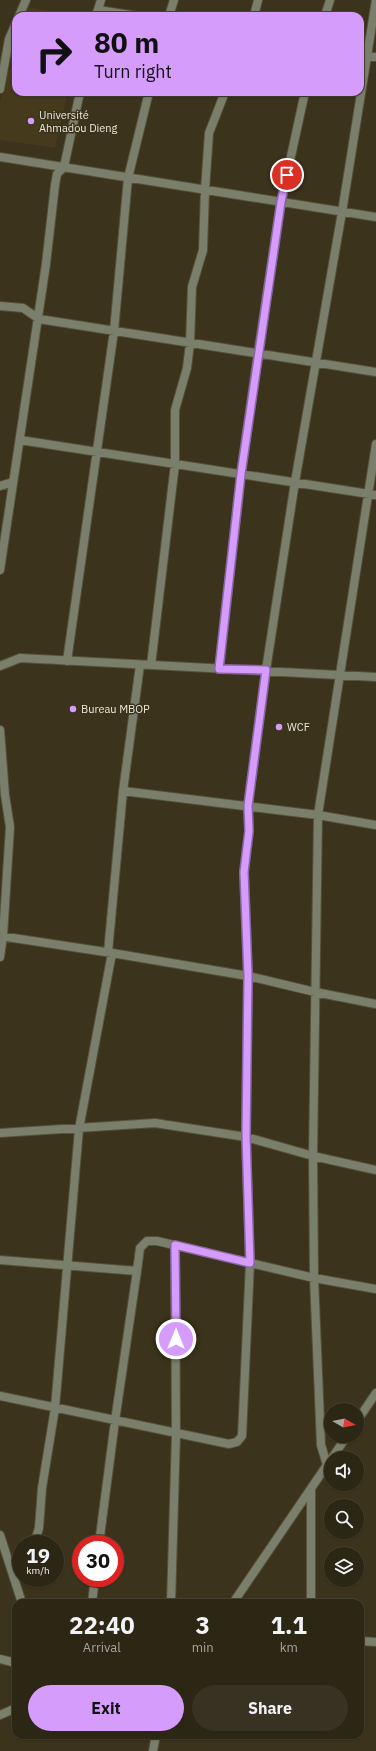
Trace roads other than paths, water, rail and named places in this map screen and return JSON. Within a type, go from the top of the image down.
[{"type":"street","points":[[21,12],[26,0]]},
{"type":"street","points":[[97,12],[101,0]]},
{"type":"street","points":[[170,12],[174,0]]},
{"type":"street","points":[[255,12],[258,0]]},
{"type":"street","points":[[326,12],[330,0]]},
{"type":"street","points":[[376,0],[364,55],[376,56]]},
{"type":"street","points":[[0,89],[9,39],[12,32]]},
{"type":"street","points":[[0,570],[38,319],[55,185],[57,174],[64,167],[79,96]]},
{"type":"street","points":[[67,661],[98,452],[114,331],[128,178],[148,96]]},
{"type":"street","points":[[151,665],[175,464],[175,410],[187,368],[190,343],[192,286],[203,250],[204,190],[209,133],[223,96]]},
{"type":"street","points":[[219,669],[241,474],[258,354],[281,202],[304,96]]},
{"type":"street","points":[[0,1396],[229,1444],[237,1442],[242,1436],[250,1263],[246,1136],[248,976],[244,872],[249,831],[248,806],[266,670],[295,482],[342,212],[358,96]]},
{"type":"street","points":[[0,157],[376,217]]},
{"type":"street","points":[[0,306],[23,308],[38,319],[376,372]]},
{"type":"street","points":[[20,440],[372,494]]},
{"type":"street","points":[[324,1451],[321,1445],[314,1278],[312,1156],[318,815],[339,674],[372,494],[376,444]]},
{"type":"street","points":[[0,486],[13,482]]},
{"type":"street","points":[[0,666],[20,658],[376,677]]},
{"type":"street","points":[[37,1535],[39,1528],[42,1488],[55,1408],[79,1129],[110,952],[123,791],[140,665]]},
{"type":"street","points":[[0,730],[4,795],[10,827],[0,957]]},
{"type":"street","points":[[123,791],[318,815],[376,825]]},
{"type":"street","points":[[2,936],[110,952],[248,976],[315,992],[376,1004]]},
{"type":"street","points":[[0,1133],[155,1123],[246,1136],[312,1156],[376,1170]]},
{"type":"street","points":[[100,1535],[140,1248],[147,1241],[175,1245],[314,1278],[376,1289]]},
{"type":"street","points":[[171,1599],[176,1434],[175,1245]]},
{"type":"street","points":[[0,1260],[137,1271]]},
{"type":"street","points":[[364,1411],[376,1393]]},
{"type":"street","points":[[236,1599],[324,1470]]},
{"type":"street","points":[[311,1488],[311,1599]]},
{"type":"street","points":[[0,1535],[12,1573]]},
{"type":"street","points":[[17,1587],[21,1599]]},
{"type":"street","points":[[92,1599],[94,1587]]},
{"type":"street","points":[[364,1642],[376,1642]]},
{"type":"street","points":[[0,1659],[12,1662]]},
{"type":"street","points":[[0,1714],[12,1710]]},
{"type":"street","points":[[153,1751],[155,1739]]},
{"type":"place","name":"Université Ahmadou Dieng","points":[[31,121]]},
{"type":"place","name":"Bureau MBOP","points":[[73,709]]},
{"type":"place","name":"WCF","points":[[279,727]]}]
